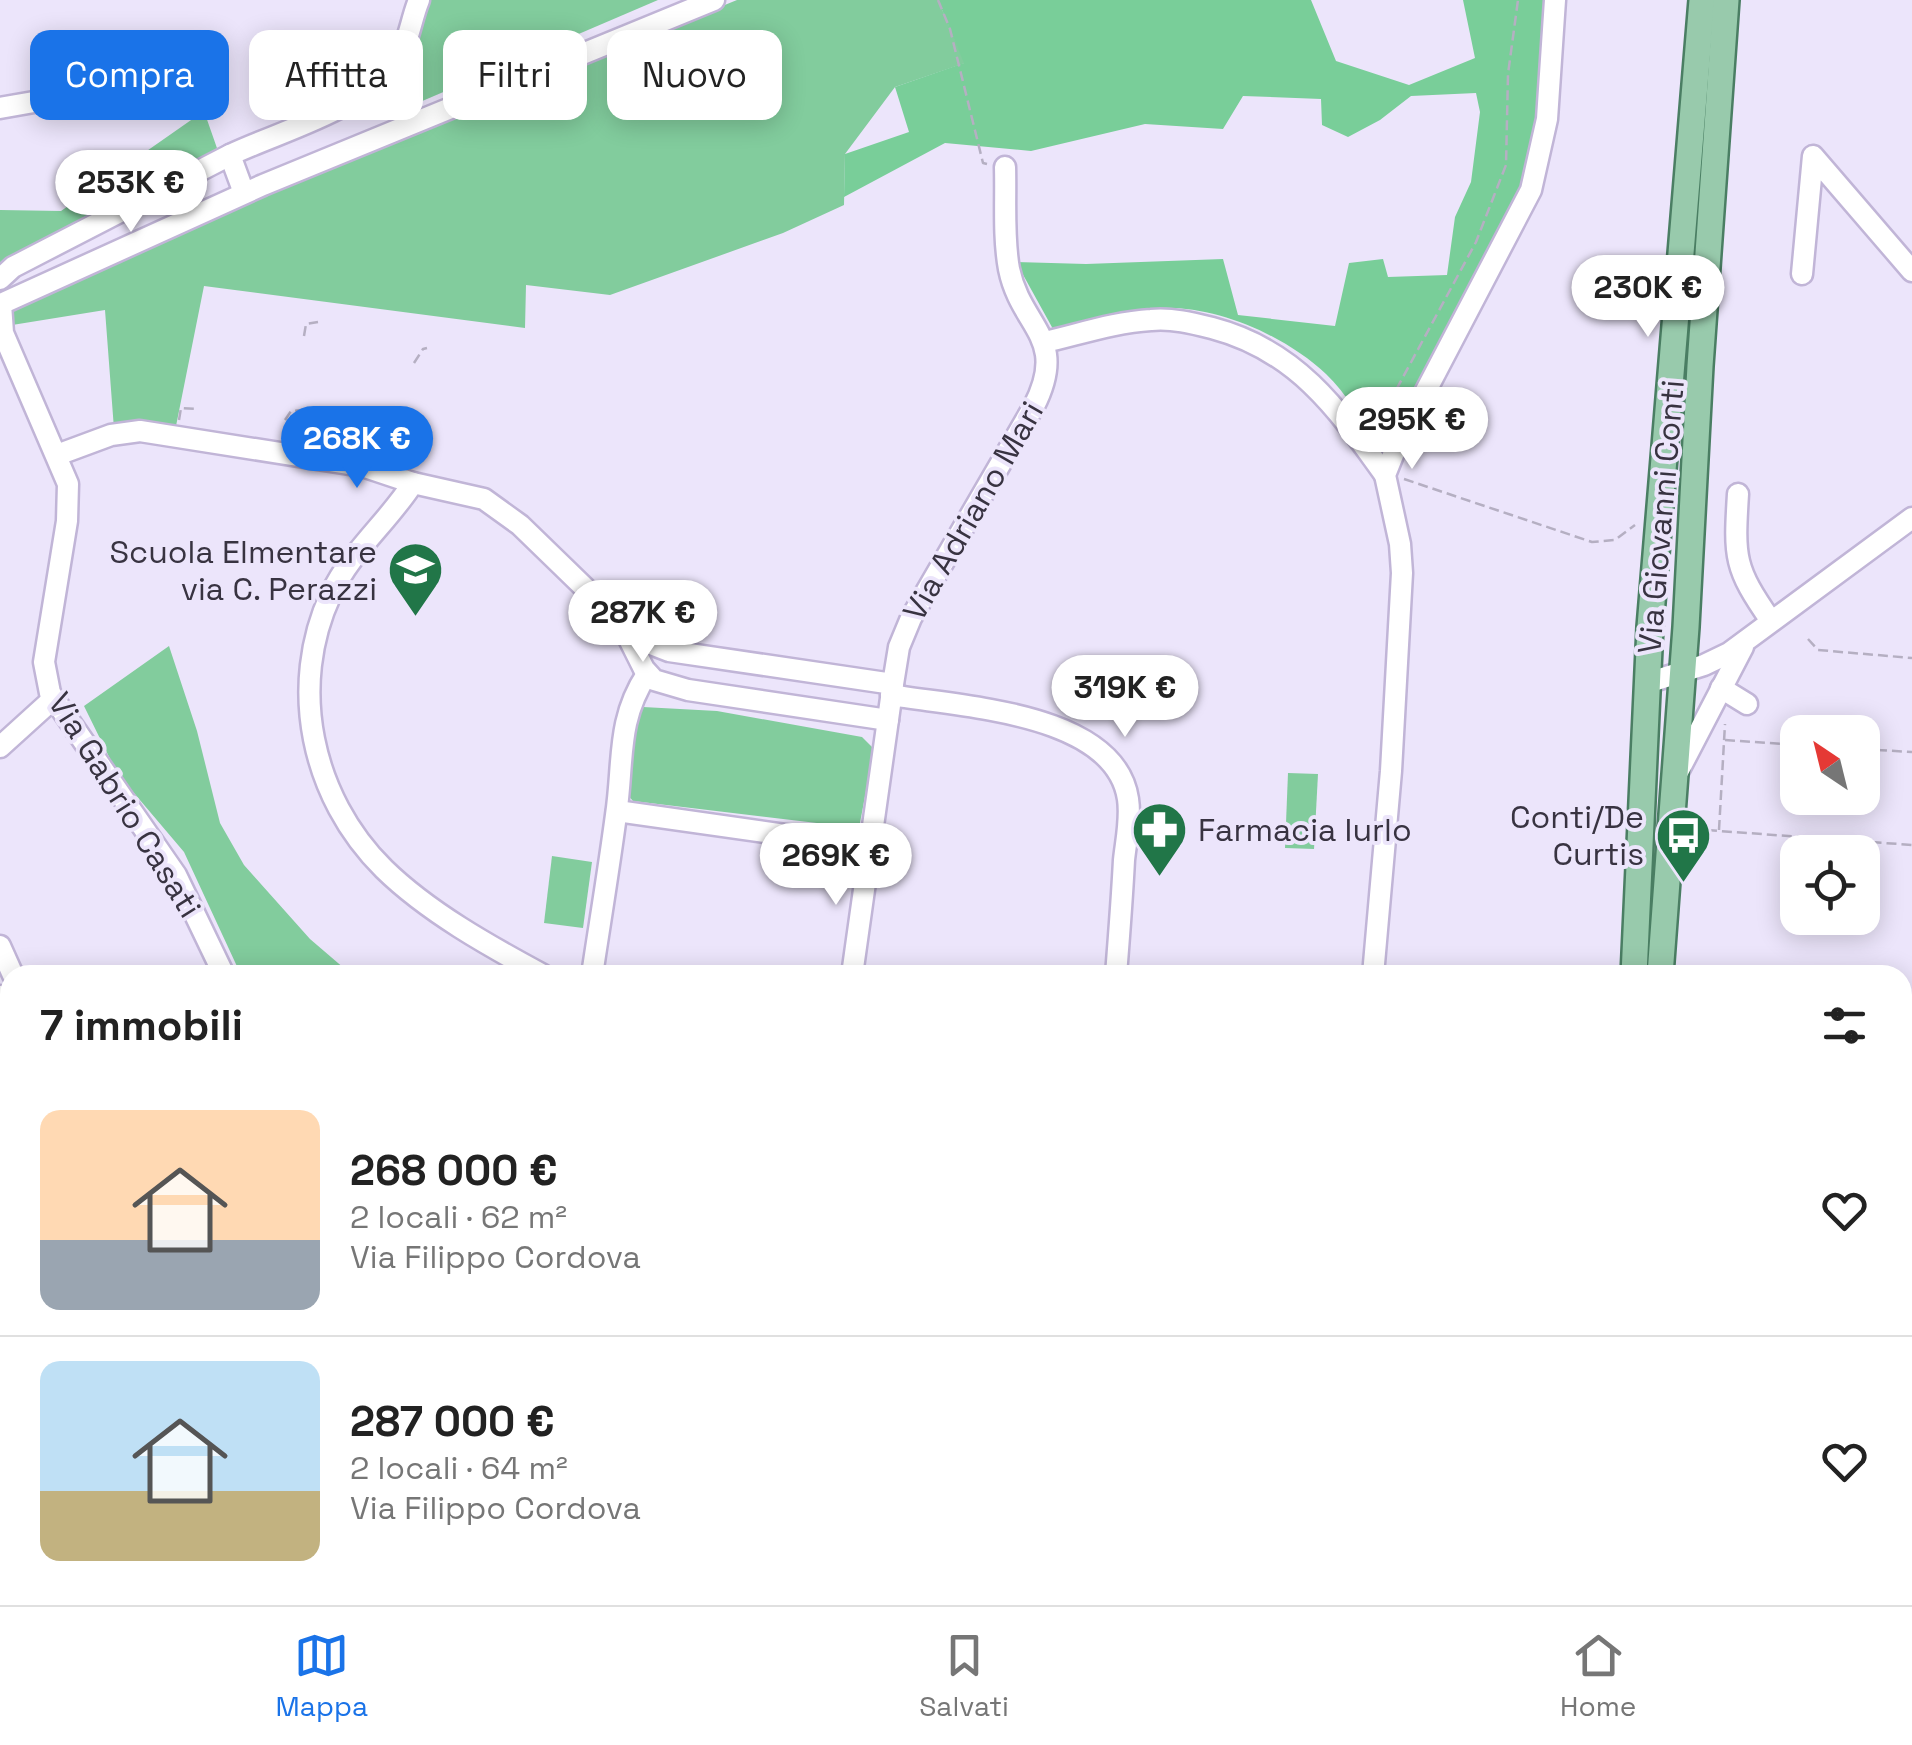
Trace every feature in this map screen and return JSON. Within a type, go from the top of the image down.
[{"type":"main road","name":"Via Giovanni Conti","points":[[1634,965],[1647,683],[1702,0]]},
{"type":"main road","name":"Via Giovanni Conti","points":[[1661,965],[1726,0]]},
{"type":"street","points":[[0,279],[13,268],[230,155],[373,87],[401,54],[419,0]]},
{"type":"street","points":[[1,302],[244,193],[714,0]]},
{"type":"street","points":[[1385,475],[1532,190],[1547,118],[1555,0]]},
{"type":"street","points":[[0,108],[30,102]]},
{"type":"street","points":[[230,155],[244,193]]},
{"type":"street","points":[[1802,274],[1813,156],[1912,271]]},
{"type":"street","points":[[1005,167],[1010,274],[1044,342],[1153,320],[1232,334],[1269,350],[1300,372],[1338,411],[1385,475],[1402,572],[1391,771],[1374,965]]},
{"type":"street","name":"Via Gabrio Casati","points":[[1,302],[2,333],[66,476],[67,521],[44,662],[53,699],[176,875],[219,965]]},
{"type":"street","name":"Via Adriano Mari","points":[[853,965],[900,646],[911,618],[1041,391],[1047,363],[1044,342]]},
{"type":"street","points":[[57,455],[111,435],[140,432],[362,466],[413,484],[470,495],[494,504],[520,525],[621,622],[656,647],[859,679],[1051,724],[1088,741],[1106,756],[1121,778],[1128,798],[1117,965]]},
{"type":"street","points":[[413,484],[346,567],[323,614],[309,681],[316,753],[352,829],[383,868],[432,907],[527,965]]},
{"type":"street","points":[[1738,494],[1735,556],[1745,584],[1771,622]]},
{"type":"street","points":[[1647,683],[1714,660],[1746,641],[1912,518]]},
{"type":"street","points":[[621,622],[647,674],[672,686],[888,720]]},
{"type":"street","points":[[1675,778],[1746,641]]},
{"type":"street","points":[[672,686],[668,670],[680,653]]},
{"type":"street","points":[[594,965],[617,811],[625,716],[647,674]]},
{"type":"street","points":[[853,714],[862,694],[859,679]]},
{"type":"street","points":[[1720,688],[1747,704]]},
{"type":"street","points":[[0,748],[53,699]]},
{"type":"street","points":[[617,811],[870,847]]},
{"type":"path","points":[[938,0],[950,29],[983,164],[1005,167]]},
{"type":"path","points":[[1366,448],[1476,242],[1506,166],[1508,74],[1518,0]]},
{"type":"path","points":[[304,336],[306,324],[318,322]]},
{"type":"path","points":[[414,363],[427,348]]},
{"type":"path","points":[[176,431],[181,408],[196,410]]},
{"type":"path","points":[[285,420],[292,411],[302,410]]},
{"type":"path","points":[[405,436],[405,446],[424,452]]},
{"type":"path","points":[[1385,475],[1420,483],[1592,542],[1615,540],[1662,500]]},
{"type":"path","points":[[1808,640],[1818,650],[1912,658]]},
{"type":"path","points":[[1706,718],[1726,724],[1719,831]]},
{"type":"path","points":[[1725,740],[1780,744]]},
{"type":"path","points":[[1880,750],[1912,752]]},
{"type":"path","points":[[1671,828],[1912,844]]},
{"type":"green space","points":[[424,0],[658,0],[587,30],[443,30],[443,92],[423,101],[423,30],[412,30]]},
{"type":"green space","points":[[737,0],[938,0],[965,63],[895,87],[845,154],[844,205],[783,233],[610,295],[526,285],[525,328],[204,286],[175,431],[114,429],[105,310],[6,326],[5,307],[250,195],[398,141],[443,120],[587,120],[587,61],[607,53],[607,120],[782,120],[782,30],[663,30]]},
{"type":"green space","points":[[938,0],[1311,0],[1336,61],[1409,85],[1475,58],[1463,0],[1548,0],[1526,192],[1390,442],[1375,443],[1326,374],[1270,335],[1226,317],[1180,308],[1118,313],[1053,329],[1016,262],[1086,264],[1223,259],[1238,315],[1335,326],[1349,263],[1383,259],[1388,277],[1447,275],[1455,217],[1471,182],[1480,112],[1476,93],[1411,96],[1380,120],[1348,137],[1322,125],[1321,99],[1243,96],[1223,129],[1145,124],[1031,151],[945,143],[844,197],[845,154],[909,132],[895,87],[964,63]]},
{"type":"green space","points":[[191,120],[207,120],[218,151],[0,270],[0,210],[61,211]]},
{"type":"green space","points":[[169,646],[197,731],[220,823],[244,865],[310,939],[340,965],[236,965],[184,852],[117,773],[84,706]]},
{"type":"green space","points":[[643,707],[717,711],[862,737],[874,749],[859,828],[633,801],[625,792],[634,719]]},
{"type":"green space","points":[[1288,773],[1318,774],[1314,849],[1285,848]]},
{"type":"green space","points":[[552,856],[592,862],[583,928],[544,923]]},
{"type":"place","name":"Scuola Elmentare via C. Perazzi","points":[[416,619]]},
{"type":"place","name":"Farmacia Iurlo","points":[[1159,879]]},
{"type":"place","name":"Conti/De Curtis","points":[[1683,884]]}]
